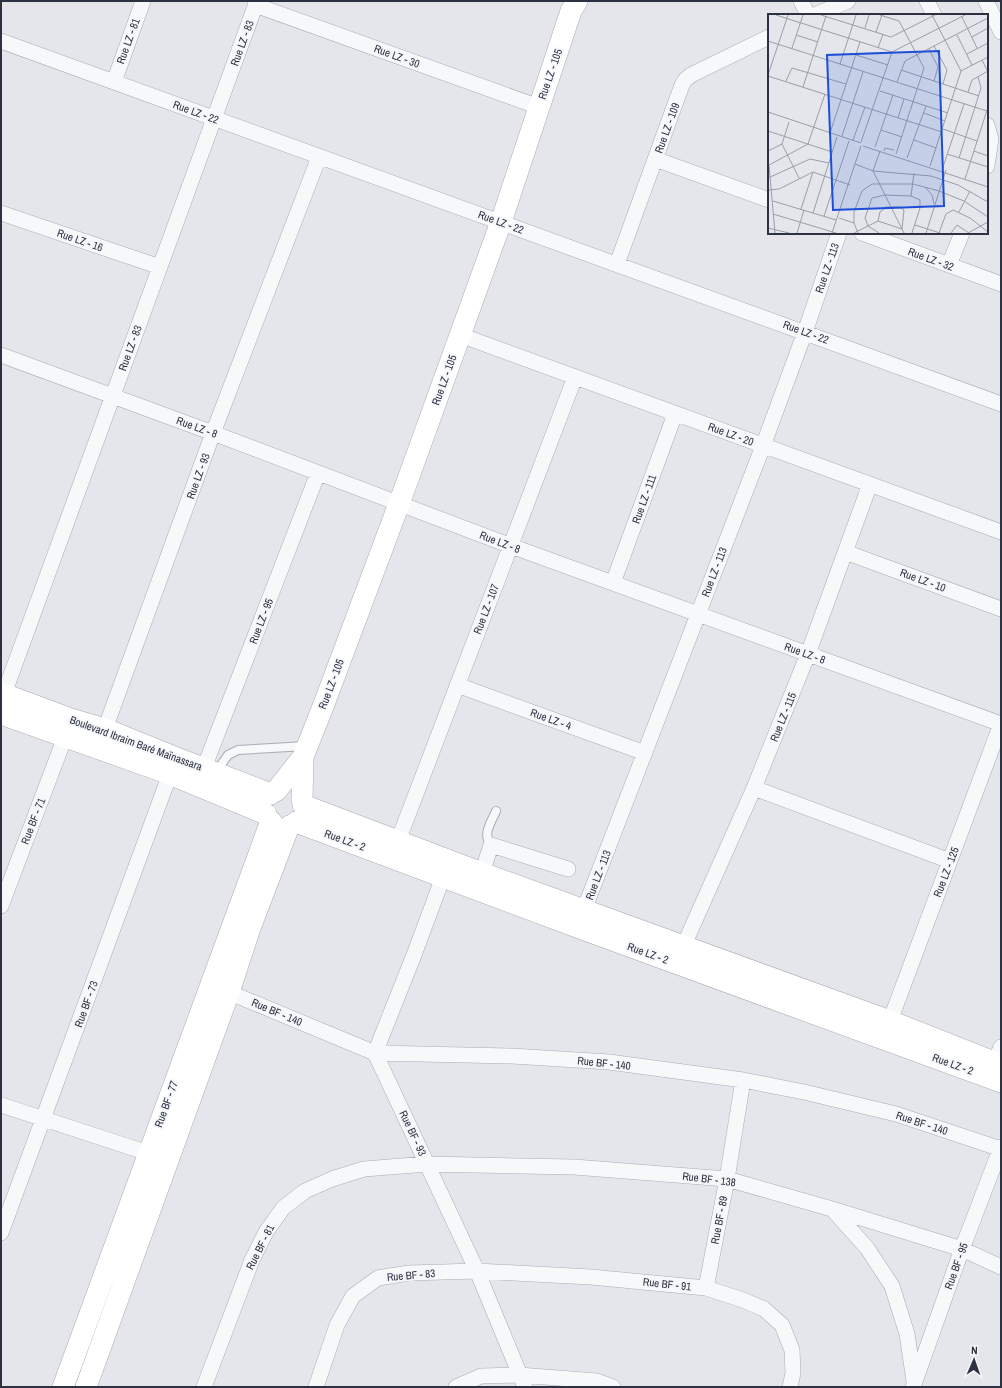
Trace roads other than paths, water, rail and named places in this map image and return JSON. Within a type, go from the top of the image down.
[{"type":"main road","name":"Rue LZ - 105","points":[[288,815],[305,752],[399,504],[501,222],[572,10],[577,1]]},
{"type":"main road","name":"Boulevard Ibraim Baré Maïnassara","points":[[2,701],[105,729],[210,770],[274,792],[286,789],[292,790],[296,793],[288,815],[65,737],[2,701]]},
{"type":"main road","name":"Rue LZ - 105","points":[[274,792],[305,752]]},
{"type":"main road","points":[[274,792],[266,803],[288,815]]},
{"type":"main road","name":"Rue LZ - 2","points":[[288,815],[398,841],[890,1021],[999,1058]]},
{"type":"main road","name":"Rue LZ - 2","points":[[288,815],[443,877],[1001,1082]]},
{"type":"main road","name":"Rue BF - 77","points":[[63,1387],[148,1153],[220,989],[288,815]]},
{"type":"main road","name":"Rue BF - 77","points":[[86,1387],[167,1166],[220,989]]},
{"type":"street","name":"Rue LZ - 81","points":[[114,82],[143,1]]},
{"type":"street","points":[[801,1],[808,14]]},
{"type":"street","points":[[817,14],[848,1]]},
{"type":"street","points":[[927,1],[934,14]]},
{"type":"street","points":[[986,1],[1001,32]]},
{"type":"street","name":"Rue LZ - 30","points":[[256,3],[539,107]]},
{"type":"street","name":"Rue LZ - 83","points":[[2,701],[256,3]]},
{"type":"street","name":"Rue LZ - 109","points":[[617,264],[685,80],[691,75],[768,37]]},
{"type":"street","name":"Rue LZ - 22","points":[[1,41],[1001,404]]},
{"type":"street","points":[[988,130],[990,140],[988,157]]},
{"type":"street","name":"Rue LZ - 93","points":[[105,729],[213,433],[318,157]]},
{"type":"street","points":[[655,159],[768,200]]},
{"type":"street","name":"Rue LZ - 16","points":[[1,213],[160,267]]},
{"type":"street","name":"Rue LZ - 113","points":[[584,910],[763,446],[805,332],[839,234]]},
{"type":"street","name":"Rue LZ - 32","points":[[865,234],[1001,284]]},
{"type":"street","points":[[949,265],[962,234]]},
{"type":"street","name":"Rue LZ - 20","points":[[460,335],[1001,532]]},
{"type":"street","name":"Rue LZ - 8","points":[[1,355],[213,433],[511,546],[1001,724]]},
{"type":"street","name":"Rue LZ - 107","points":[[398,841],[575,377]]},
{"type":"street","name":"Rue LZ - 111","points":[[613,583],[675,414]]},
{"type":"street","name":"Rue LZ - 95","points":[[210,770],[318,473]]},
{"type":"street","name":"Rue LZ - 115","points":[[685,946],[688,936],[754,788],[808,654],[870,484]]},
{"type":"street","name":"Rue LZ - 10","points":[[846,552],[1001,609]]},
{"type":"street","name":"Rue LZ - 4","points":[[458,685],[645,753]]},
{"type":"street","name":"Rue LZ - 125","points":[[890,1021],[1001,724]]},
{"type":"street","name":"Rue BF - 71","points":[[1,906],[8,867],[65,737]]},
{"type":"street","name":"Rue BF - 73","points":[[1,1233],[170,774]]},
{"type":"street","points":[[754,788],[950,861]]},
{"type":"street","points":[[482,873],[491,845],[568,869]]},
{"type":"street","points":[[375,1053],[443,877]]},
{"type":"street","name":"Rue BF - 140","points":[[220,989],[375,1053],[512,1056],[594,1061],[743,1080],[804,1092],[896,1114],[1001,1148]]},
{"type":"street","name":"Rue BF - 93","points":[[375,1053],[477,1272],[522,1381]]},
{"type":"street","name":"Rue BF - 89","points":[[706,1288],[727,1180],[743,1080]]},
{"type":"street","points":[[1,1105],[43,1120],[148,1153],[167,1166]]},
{"type":"street","name":"Rue BF - 95","points":[[914,1385],[962,1249],[1001,1148]]},
{"type":"street","name":"Rue BF - 138","points":[[427,1164],[574,1167],[727,1180],[832,1209],[962,1249],[1001,1267]]},
{"type":"street","name":"Rue BF - 81","points":[[204,1387],[252,1260],[266,1232],[283,1208],[305,1191],[332,1179],[364,1168],[427,1164]]},
{"type":"street","points":[[832,1209],[867,1248],[892,1286],[907,1334],[914,1385]]},
{"type":"street","name":"Rue BF - 91","points":[[477,1272],[591,1277],[706,1288],[743,1300],[764,1309],[782,1325],[792,1350],[793,1373],[790,1387]]},
{"type":"street","name":"Rue BF - 83","points":[[316,1387],[337,1325],[353,1296],[378,1278],[409,1273],[477,1272]]},
{"type":"street","points":[[456,1387],[481,1376],[522,1381],[597,1381],[613,1387]]},
{"type":"lane","points":[[210,770],[228,755],[238,750],[305,752]]},
{"type":"lane","points":[[491,845],[487,840],[486,834],[496,811]]}]
